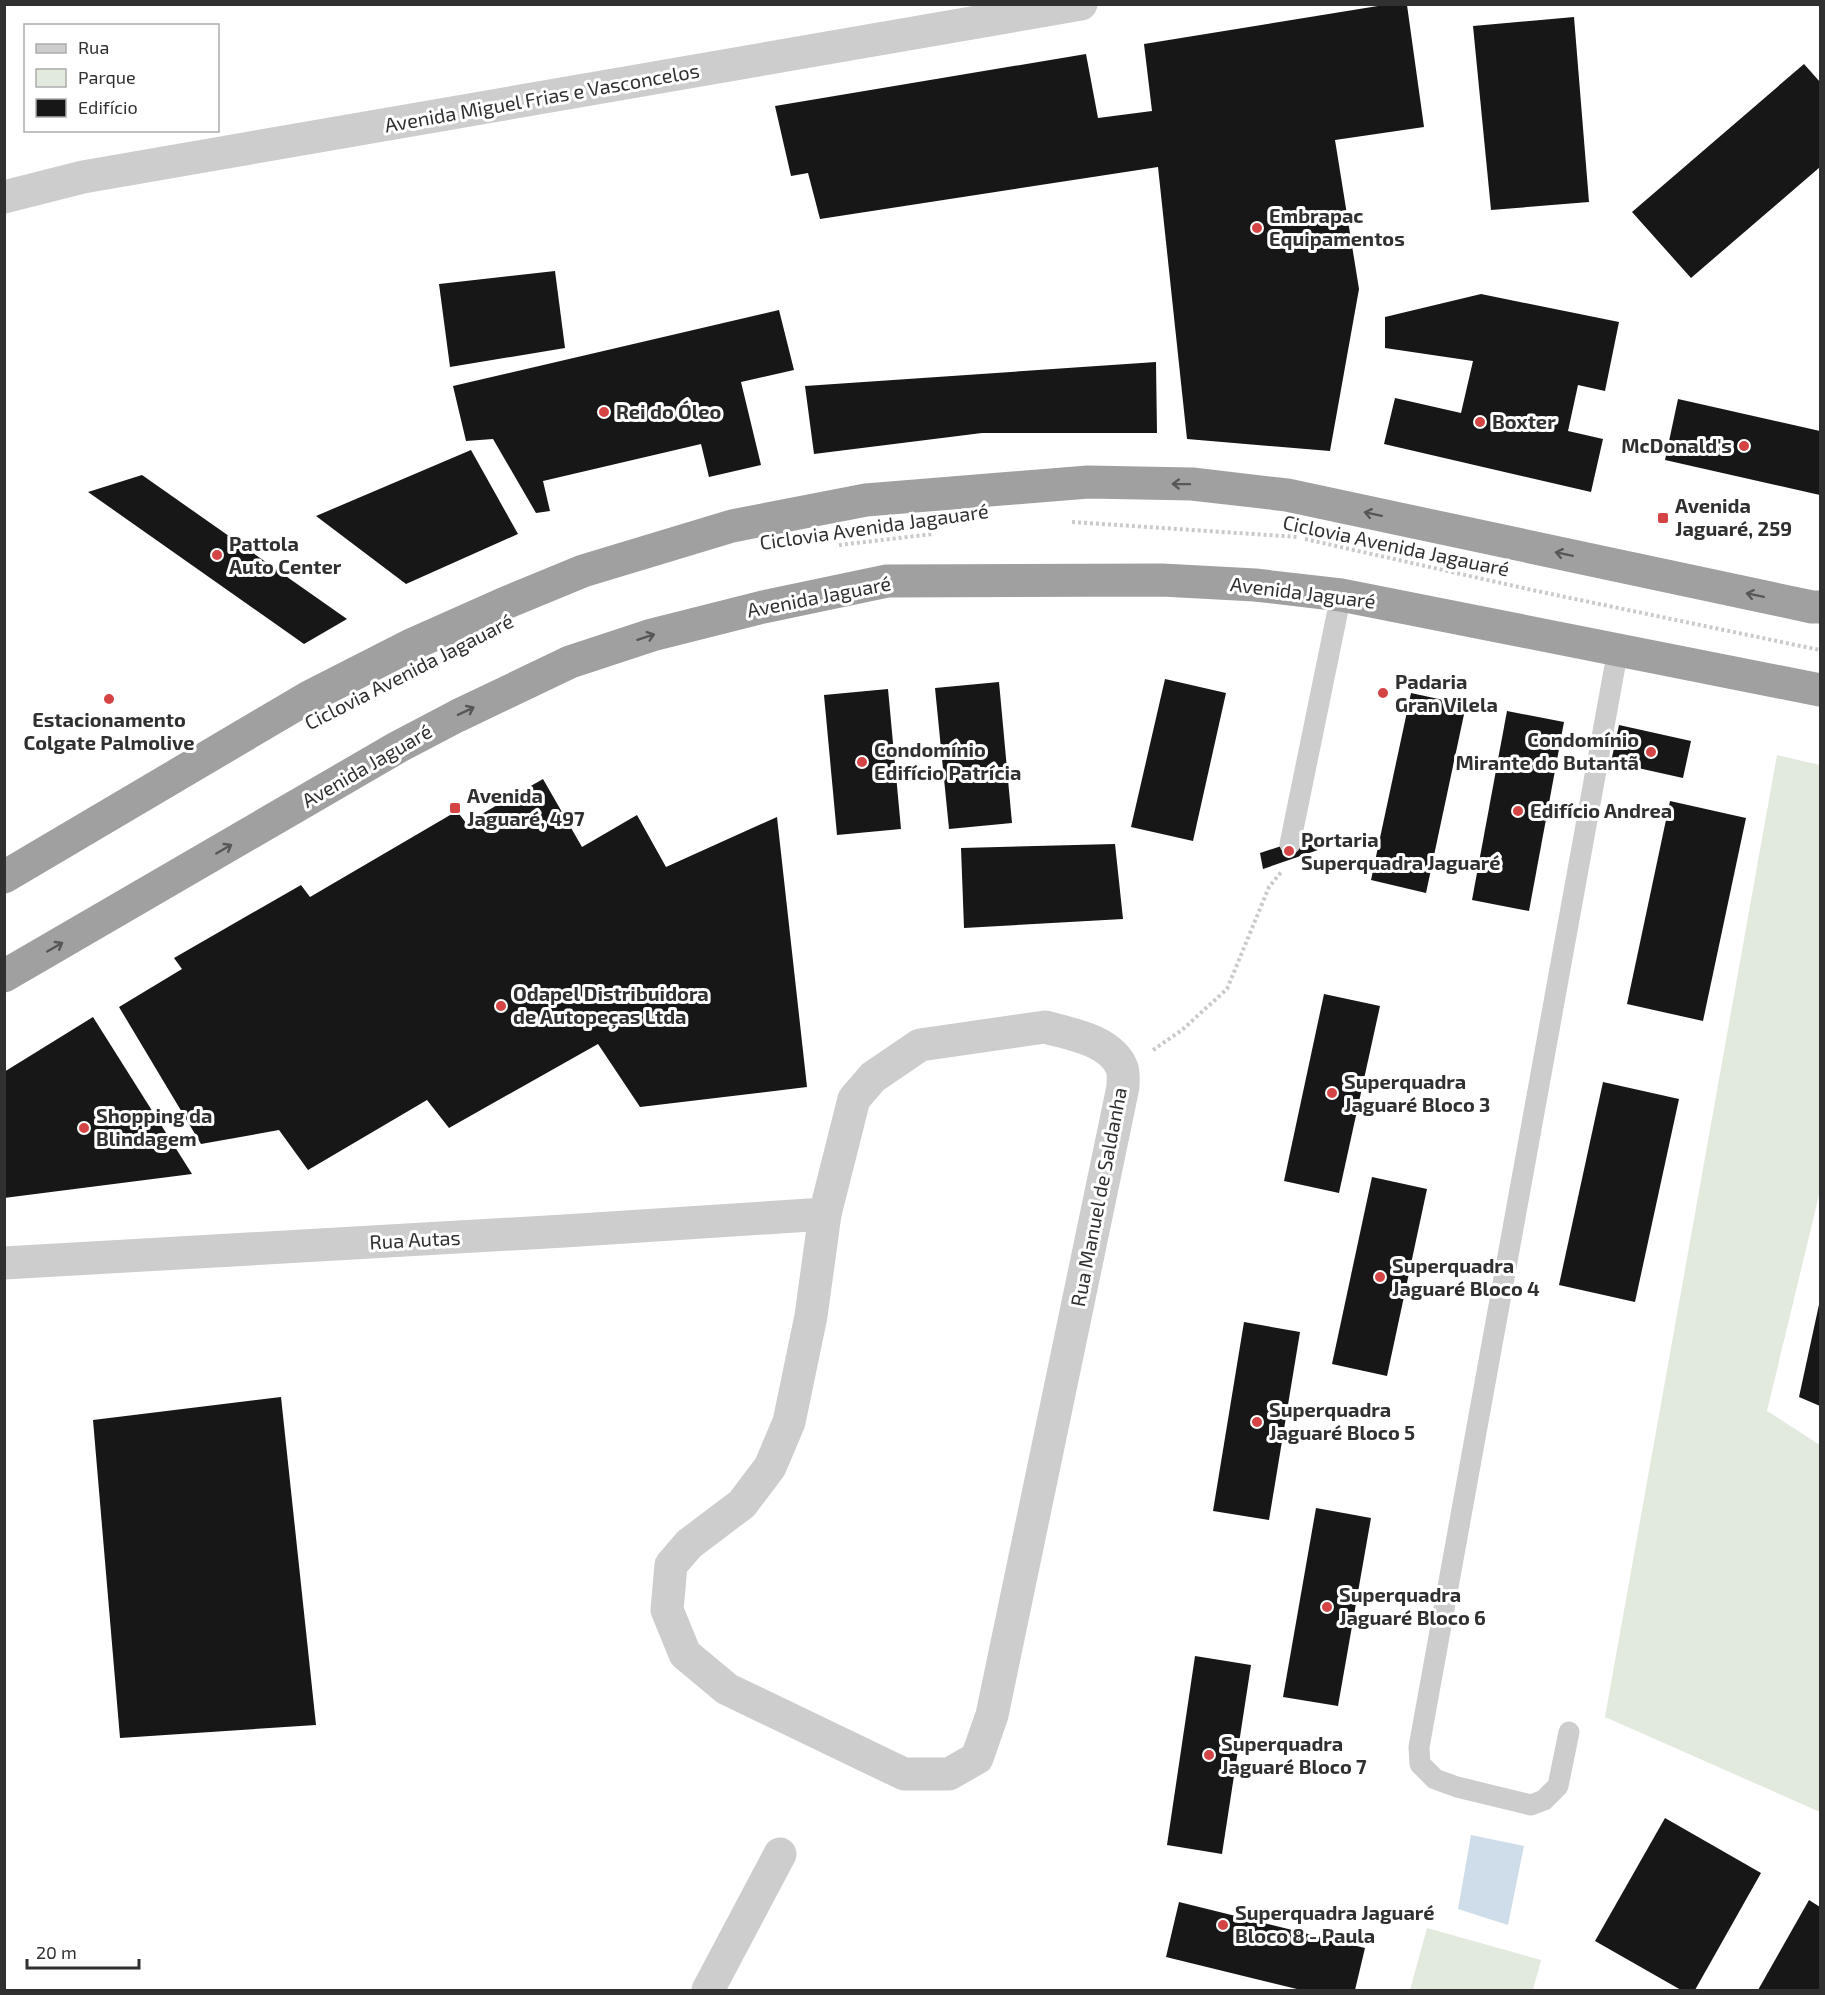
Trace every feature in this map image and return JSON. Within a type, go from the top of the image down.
[{"type":"highway","points":[[4,877],[309,698],[413,644],[503,604],[583,571],[732,526],[866,500],[1088,482],[1192,484],[1287,495],[1818,608]]},
{"type":"highway","name":"Avenida Jaguaré","points":[[4,976],[388,753],[457,716],[570,662],[652,635],[763,608],[887,582],[1162,580],[1255,585],[1341,595],[1821,690]]},
{"type":"street","name":"Avenida Miguel Frias e Vasconcelos","points":[[4,197],[83,177],[1081,4]]},
{"type":"street","name":"Rua Manuel de Saldanha","points":[[1045,1027],[1095,1042],[1116,1057],[1123,1070],[1123,1087],[992,1715],[977,1758],[949,1774],[904,1774],[727,1689],[685,1654],[668,1610],[671,1565],[689,1544],[742,1504],[770,1467],[789,1422],[811,1316],[825,1214],[854,1099],[873,1077],[921,1045],[1045,1027]]},
{"type":"street","name":"Rua Autas","points":[[4,1263],[825,1214]]},
{"type":"street","points":[[708,1990],[780,1854]]},
{"type":"lane","points":[[1290,844],[1341,595]]},
{"type":"lane","points":[[1569,1732],[1558,1786],[1544,1800],[1531,1805],[1457,1787],[1435,1779],[1420,1764],[1419,1747],[1618,650]]},
{"type":"path","name":"Ciclovia Avenida Jagauaré","points":[[1071,522],[1295,537],[1532,590],[1821,650]]},
{"type":"path","name":"Ciclovia Avenida Jagauaré","points":[[830,546],[945,532]]},
{"type":"path","points":[[1123,1070],[1182,1030],[1227,989],[1269,887],[1283,870]]},
{"type":"green space","points":[[1777,755],[1820,765],[1820,1191],[1767,1411],[1820,1445],[1820,1812],[1605,1717]]},
{"type":"green space","points":[[1427,1928],[1541,1960],[1533,1990],[1410,1990]]},
{"type":"water","points":[[1471,1835],[1524,1846],[1508,1925],[1458,1909]]},
{"type":"building","points":[[1384,5],[1407,5],[1424,127],[1335,140],[1359,289],[1330,451],[1187,439],[1158,167],[820,219],[808,173],[791,176],[775,106],[1086,54],[1098,118],[1152,111],[1144,44]]},
{"type":"building","points":[[1574,17],[1589,202],[1491,210],[1473,26]]},
{"type":"building","points":[[1804,64],[1820,82],[1820,167],[1691,278],[1632,212]]},
{"type":"building","points":[[555,271],[565,348],[450,367],[439,284]]},
{"type":"building","points":[[1481,294],[1619,322],[1605,391],[1578,385],[1568,431],[1603,439],[1591,492],[1384,444],[1395,398],[1461,413],[1473,361],[1385,348],[1385,317]]},
{"type":"building","name":"Rei do Óleo","points":[[779,310],[794,370],[741,382],[761,465],[709,477],[701,444],[543,481],[550,511],[536,513],[493,439],[466,441],[453,386]]},
{"type":"building","points":[[1156,362],[1157,433],[982,433],[814,454],[805,386]]},
{"type":"building","name":"McDonald's","points":[[1678,399],[1820,431],[1820,495],[1665,460]]},
{"type":"building","points":[[471,450],[518,534],[406,584],[316,516]]},
{"type":"building","name":"Pattola Auto Center","points":[[142,475],[347,619],[304,644],[88,492]]},
{"type":"building","points":[[1165,679],[1226,693],[1193,841],[1131,827]]},
{"type":"building","points":[[999,682],[1012,823],[949,829],[935,688]]},
{"type":"building","name":"Condomínio Edifício Patrícia","points":[[888,689],[901,829],[837,835],[824,695]]},
{"type":"building","points":[[1411,693],[1466,705],[1426,893],[1371,880]]},
{"type":"building","name":"Edifício Andrea","points":[[1507,711],[1564,722],[1529,911],[1472,900]]},
{"type":"building","name":"Condomínio Mirante do Butantã","points":[[1619,725],[1691,741],[1683,778],[1611,762]]},
{"type":"building","name":"Odapel Distribuidora de Autopeças Ltda","points":[[543,779],[582,847],[637,815],[666,867],[777,817],[807,1087],[640,1107],[598,1044],[449,1128],[427,1100],[308,1170],[279,1130],[201,1144],[119,1007],[182,969],[174,958],[301,885],[310,897],[457,811],[466,823]]},
{"type":"building","points":[[1670,801],[1746,818],[1703,1021],[1627,1004]]},
{"type":"building","name":"Portaria Superquadra Jaguaré","points":[[1315,835],[1318,850],[1263,869],[1260,853]]},
{"type":"building","points":[[1115,844],[1123,919],[964,928],[961,848]]},
{"type":"building","name":"Superquadra Jaguaré Bloco 3","points":[[1324,994],[1380,1006],[1339,1193],[1284,1181]]},
{"type":"building","name":"Shopping da Blindagem","points":[[93,1017],[192,1174],[4,1198],[4,1072]]},
{"type":"building","points":[[1603,1082],[1679,1099],[1635,1302],[1559,1285]]},
{"type":"building","name":"Superquadra Jaguaré Bloco 4","points":[[1372,1177],[1427,1189],[1387,1376],[1332,1364]]},
{"type":"building","points":[[1820,1300],[1820,1406],[1799,1397]]},
{"type":"building","name":"Superquadra Jaguaré Bloco 5","points":[[1244,1322],[1300,1332],[1269,1520],[1213,1511]]},
{"type":"building","points":[[281,1397],[316,1725],[120,1738],[93,1420]]},
{"type":"building","name":"Superquadra Jaguaré Bloco 6","points":[[1316,1508],[1371,1518],[1338,1706],[1283,1697]]},
{"type":"building","name":"Superquadra Jaguaré Bloco 7","points":[[1195,1656],[1251,1665],[1222,1854],[1167,1845]]},
{"type":"building","points":[[1665,1818],[1761,1873],[1695,1990],[1681,1990],[1595,1941]]},
{"type":"building","points":[[1809,1900],[1820,1907],[1820,1990],[1758,1990]]},
{"type":"building","name":"Superquadra Jaguaré Bloco 8 - Paula","points":[[1179,1902],[1365,1948],[1355,1990],[1301,1990],[1166,1957]]},
{"type":"place","name":"Embrapac Equipamentos","points":[[1257,228]]},
{"type":"place","name":"Rei do Óleo","points":[[604,412]]},
{"type":"place","name":"Boxter","points":[[1480,422]]},
{"type":"place","name":"McDonald's","points":[[1744,446]]},
{"type":"place","name":"Avenida Jaguaré, 259","points":[[1663,518]]},
{"type":"place","name":"Pattola Auto Center","points":[[217,555]]},
{"type":"place","name":"Padaria Gran Vilela","points":[[1383,693]]},
{"type":"place","name":"Estacionamento Colgate Palmolive","points":[[109,699]]},
{"type":"place","name":"Condomínio Mirante do Butantã","points":[[1651,752]]},
{"type":"place","name":"Condomínio Edifício Patrícia","points":[[862,762]]},
{"type":"place","name":"Avenida Jaguaré, 497","points":[[455,808]]},
{"type":"place","name":"Edifício Andrea","points":[[1518,811]]},
{"type":"place","name":"Portaria Superquadra Jaguaré","points":[[1289,851]]},
{"type":"place","name":"Odapel Distribuidora de Autopeças Ltda","points":[[501,1006]]},
{"type":"place","name":"Superquadra Jaguaré Bloco 3","points":[[1332,1093]]},
{"type":"place","name":"Shopping da Blindagem","points":[[84,1128]]},
{"type":"place","name":"Superquadra Jaguaré Bloco 4","points":[[1380,1277]]},
{"type":"place","name":"Superquadra Jaguaré Bloco 5","points":[[1257,1422]]},
{"type":"place","name":"Superquadra Jaguaré Bloco 6","points":[[1327,1607]]},
{"type":"place","name":"Superquadra Jaguaré Bloco 7","points":[[1209,1755]]},
{"type":"place","name":"Superquadra Jaguaré Bloco 8 - Paula","points":[[1223,1925]]}]
